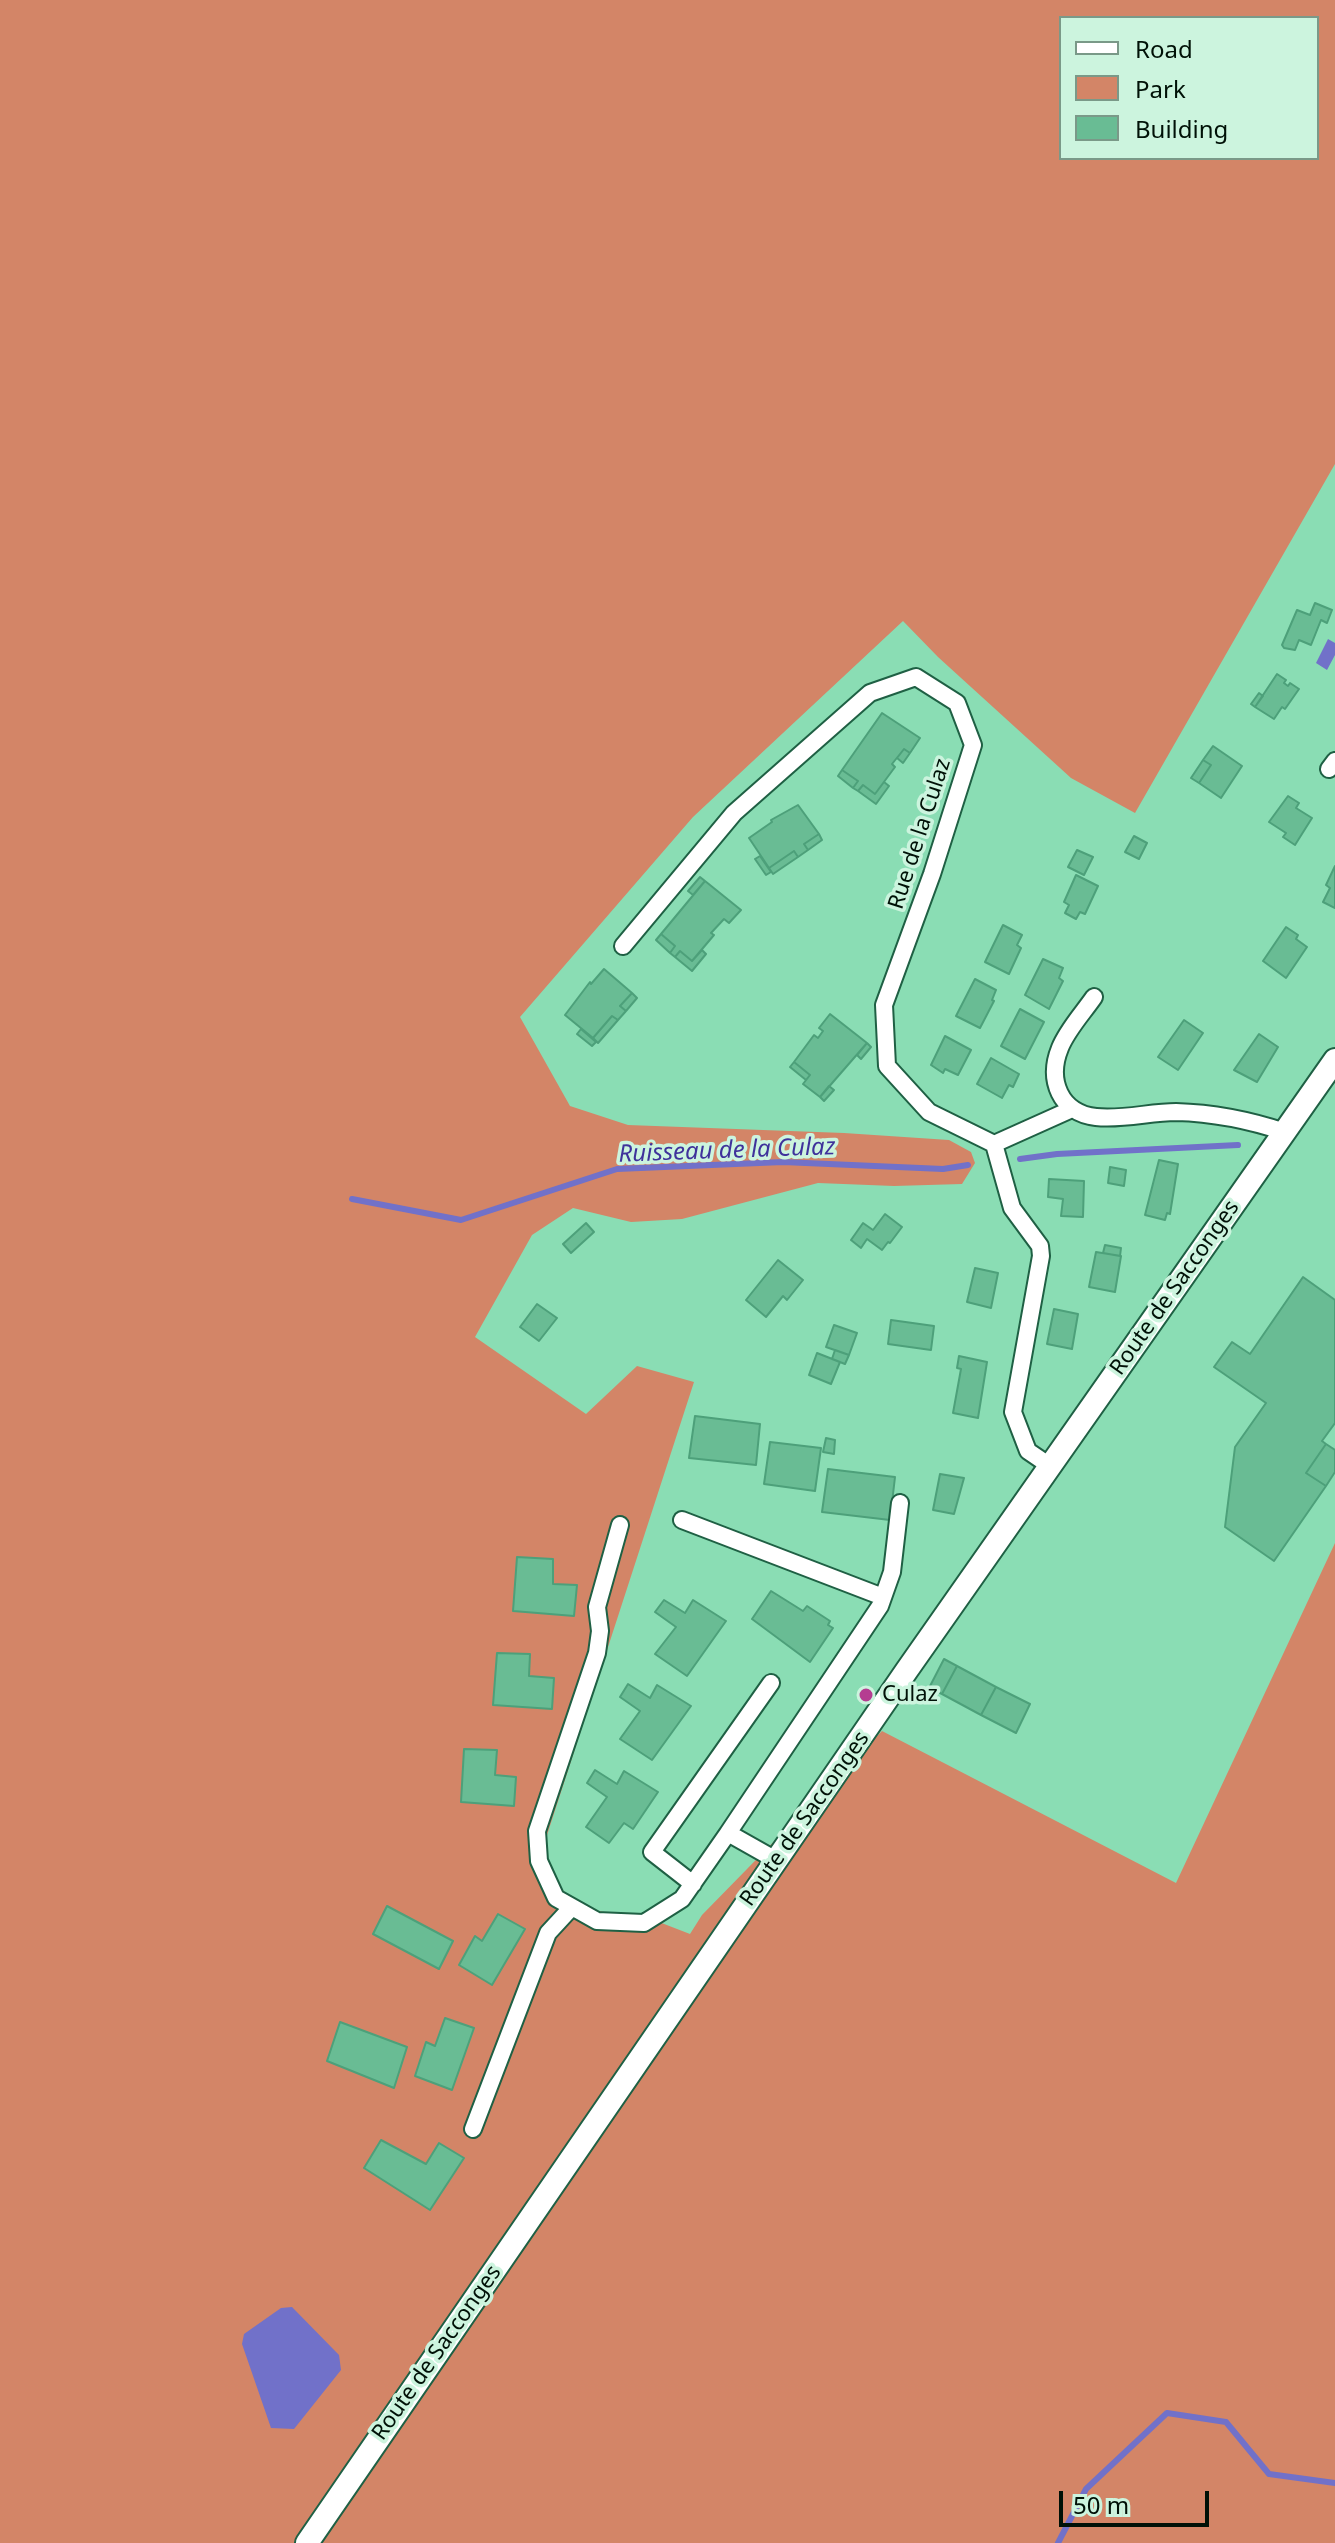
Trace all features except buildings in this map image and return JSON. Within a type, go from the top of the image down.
[{"type":"street","name":"Rue de la Culaz","points":[[623,946],[734,813],[870,693],[916,677],[957,703],[973,745],[932,874],[884,1005],[887,1066],[929,1112],[994,1144]]},
{"type":"street","points":[[1094,997],[1061,1045],[1056,1061],[1056,1087],[1062,1100],[1072,1109],[1097,1117],[1172,1112],[1219,1115],[1285,1132]]},
{"type":"street","name":"Route de Sacconges","points":[[307,2543],[857,1743],[1335,1060]]},
{"type":"street","points":[[1050,1466],[1028,1451],[1013,1412],[1041,1256],[1040,1246],[1012,1208],[994,1144],[1072,1109]]},
{"type":"street","points":[[620,1525],[597,1607],[600,1631],[597,1653],[537,1831],[539,1861],[556,1898],[597,1921],[644,1923],[682,1899],[880,1606],[892,1572],[900,1503]]},
{"type":"street","points":[[682,1520],[883,1597]]},
{"type":"street","points":[[693,1884],[652,1852],[771,1683]]},
{"type":"street","points":[[728,1833],[767,1855]]},
{"type":"street","points":[[473,2129],[548,1933],[572,1907]]},
{"type":"green space","points":[[0,0],[1335,0],[1335,464],[1135,813],[1071,778],[938,657],[903,621],[693,817],[520,1017],[570,1106],[628,1125],[949,1140],[971,1152],[975,1163],[962,1184],[894,1186],[818,1183],[682,1219],[631,1222],[573,1208],[532,1235],[475,1337],[586,1414],[637,1366],[694,1382],[536,1869],[576,1907],[659,1922],[690,1934],[702,1915],[882,1731],[1176,1883],[1335,1543],[1335,2543],[0,2543]]},
{"type":"shaded area","points":[[1328,639],[1335,643],[1335,655],[1327,670],[1316,663]]},
{"type":"shaded area","points":[[292,2307],[339,2355],[341,2370],[294,2429],[271,2428],[242,2344],[244,2334],[281,2308]]},
{"type":"waterway","name":"Ruisseau de la Culaz","points":[[1020,1159],[1057,1154],[1238,1145]]},
{"type":"waterway","name":"Ruisseau de la Culaz","points":[[352,1199],[461,1220],[617,1169],[783,1162],[943,1169],[968,1165]]},
{"type":"waterway","points":[[1058,2543],[1086,2489],[1167,2413],[1226,2422],[1269,2474],[1335,2483]]},
{"type":"place","name":"Culaz","points":[[866,1695]]}]
